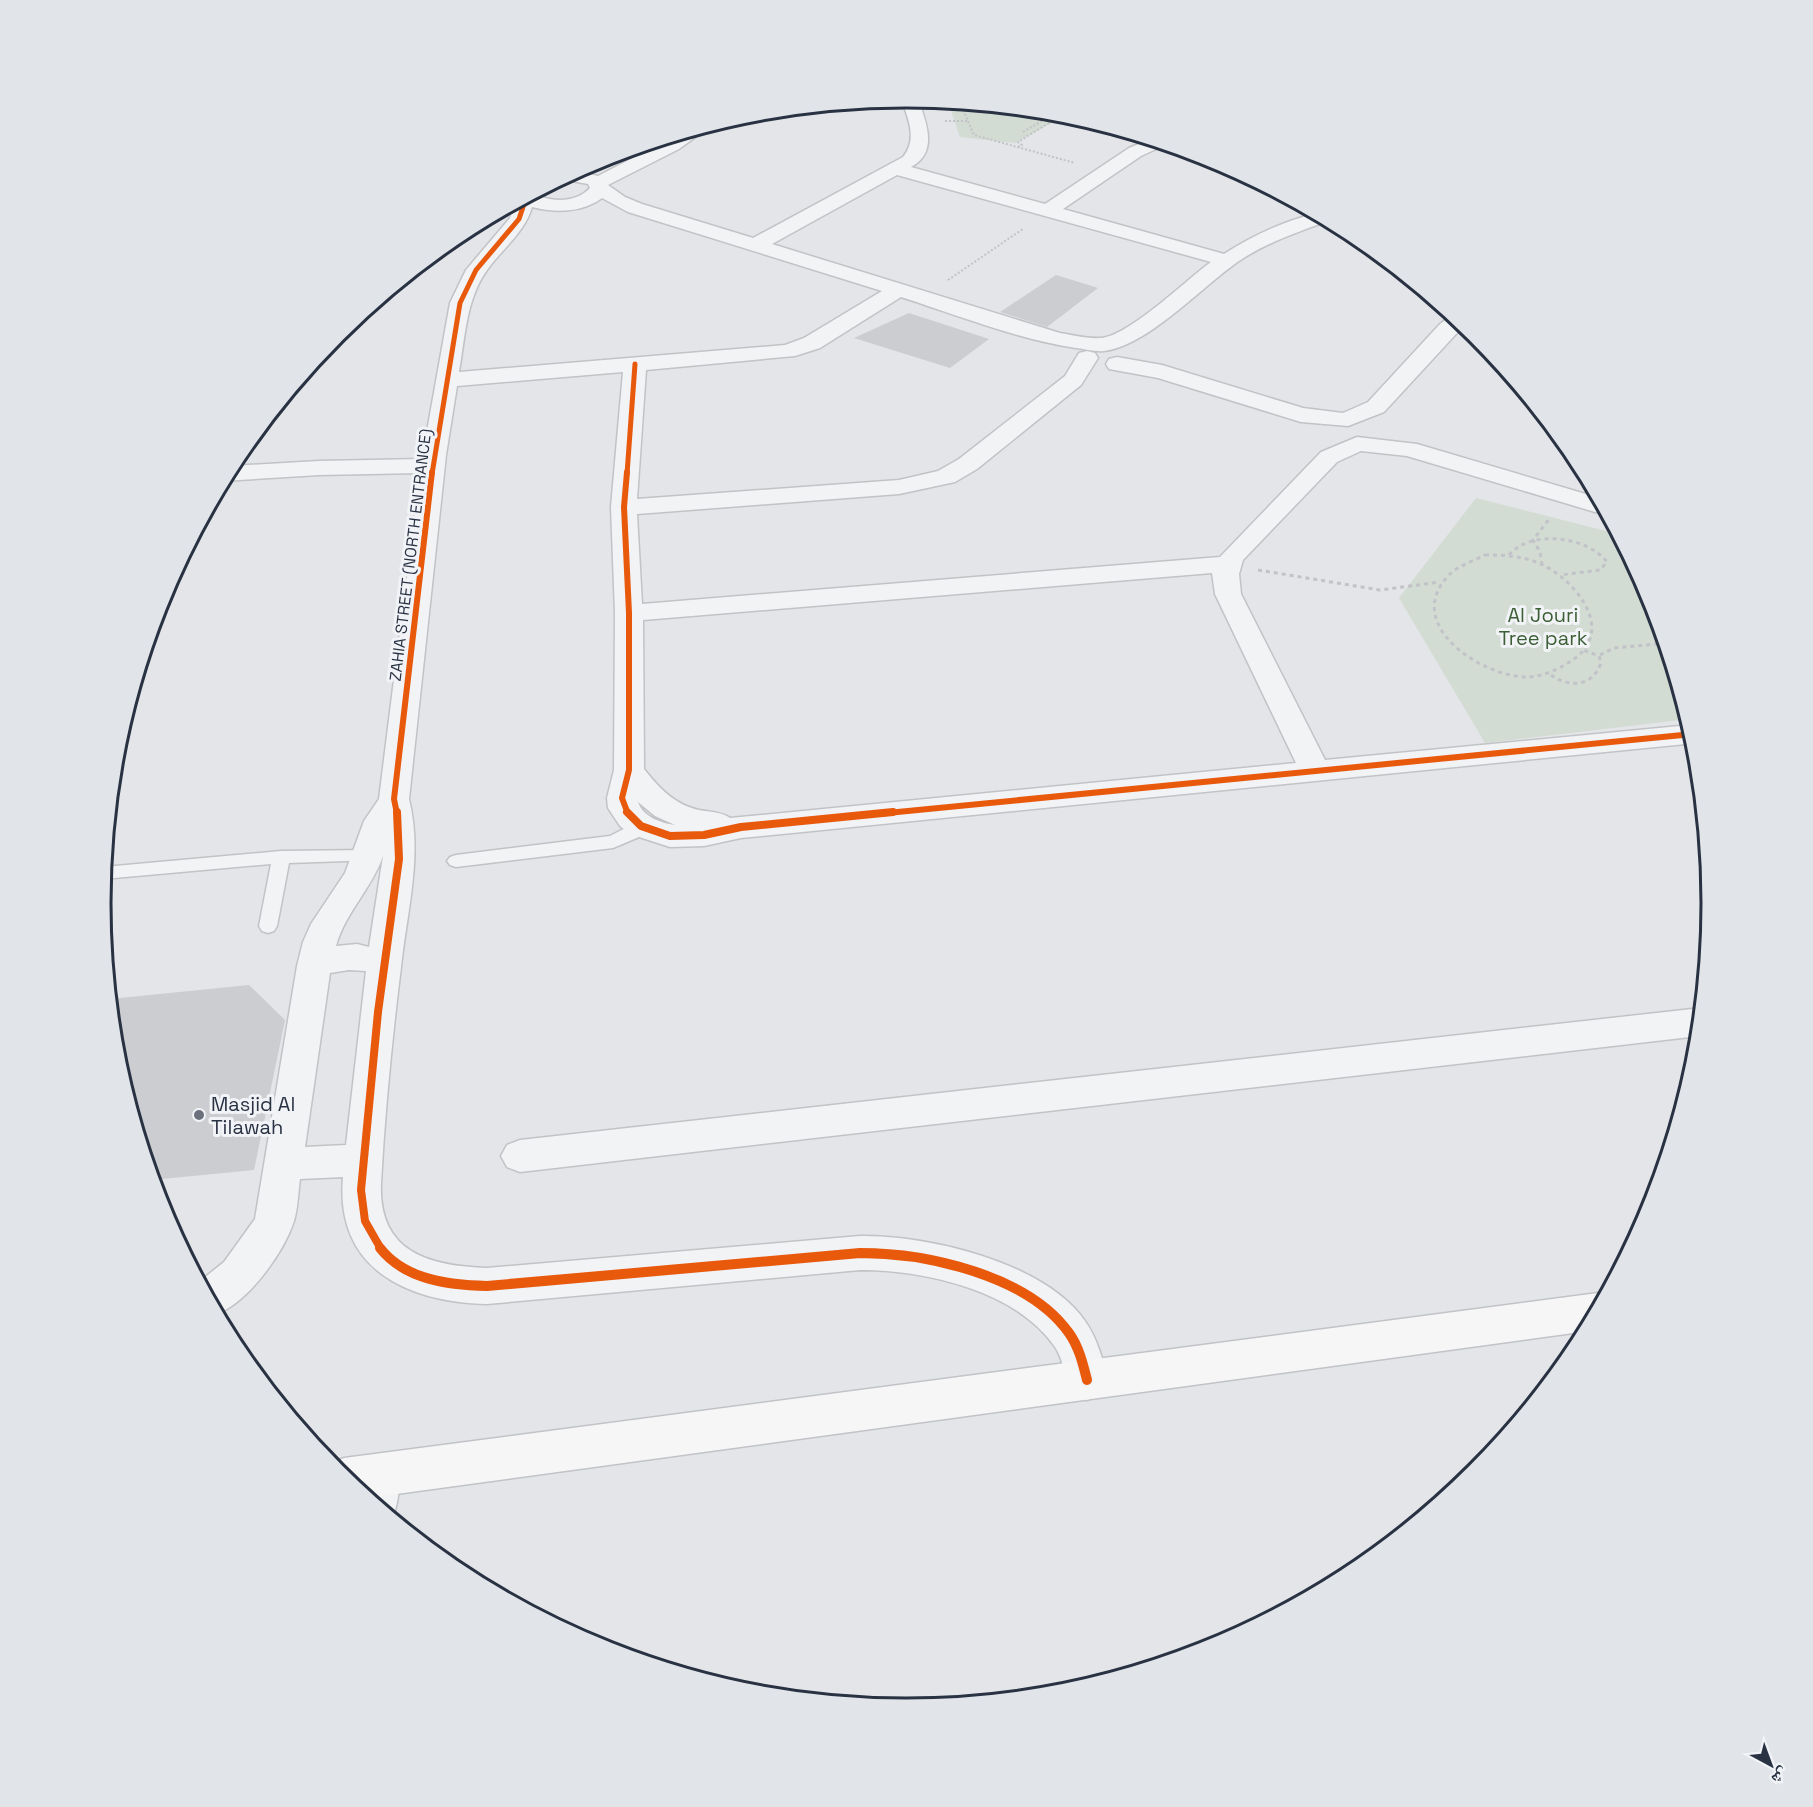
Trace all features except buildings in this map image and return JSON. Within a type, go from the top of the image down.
[{"type":"street","points":[[756,245],[909,161],[921,143],[921,135],[912,108]]},
{"type":"street","points":[[515,225],[592,197],[599,186],[620,170],[680,141]]},
{"type":"street","points":[[1048,211],[1149,146]]},
{"type":"street","points":[[896,169],[1225,260]]},
{"type":"street","points":[[585,177],[611,197],[635,208],[1057,339],[1111,352],[1162,372],[1301,415],[1335,432],[1369,430],[1409,449],[1594,504]]},
{"type":"street","points":[[536,200],[546,204],[635,208]]},
{"type":"street","points":[[515,225],[525,207]]},
{"type":"street","points":[[624,507],[899,487],[931,482],[958,471],[1225,260],[1264,236],[1313,220]]},
{"type":"street","name":"ZAHIA STREET (NORTH ENTRANCE)","points":[[394,799],[434,460],[460,303],[467,286],[488,254],[515,225]]},
{"type":"street","points":[[448,374],[758,356],[787,351],[812,343],[899,290]]},
{"type":"street","points":[[1369,430],[1453,326]]},
{"type":"street","points":[[635,364],[624,507],[629,613],[628,770],[622,798],[624,808],[641,826],[670,836],[687,837],[741,827],[1314,769],[1684,735]]},
{"type":"street","points":[[1314,769],[1228,594],[1224,584],[1227,564],[1335,432],[1362,420],[1369,430]]},
{"type":"street","points":[[238,473],[434,460]]},
{"type":"street","points":[[629,613],[1227,564]]},
{"type":"street","points":[[628,770],[652,801],[663,808],[691,819],[741,827]]},
{"type":"street","points":[[214,1294],[242,1271],[261,1246],[274,1221],[314,966],[328,924],[360,875],[380,821],[394,799]]},
{"type":"street","points":[[394,799],[398,812],[400,840],[384,965],[361,1193],[364,1219],[376,1243],[395,1263],[421,1278],[453,1286],[487,1286],[860,1253],[912,1255],[937,1259],[987,1276],[1043,1307],[1068,1330],[1079,1350],[1087,1380]]},
{"type":"street","points":[[314,966],[339,957],[352,956],[375,960],[384,965]]},
{"type":"street","points":[[520,1156],[1693,1023]]},
{"type":"street","points":[[283,1164],[363,1160]]},
{"type":"street","points":[[366,1487],[385,1493],[1087,1380],[1583,1320]]},
{"type":"lane","points":[[456,861],[613,842],[633,833],[641,826]]},
{"type":"lane","points":[[112,872],[281,857],[369,855]]},
{"type":"lane","points":[[268,926],[281,857]]},
{"type":"path","points":[[963,110],[974,135],[1107,172]]},
{"type":"path","points":[[1023,132],[1043,120]]},
{"type":"path","points":[[1017,148],[1022,145],[1018,142],[1051,121]]},
{"type":"path","points":[[937,302],[948,295],[933,290],[1048,211]]},
{"type":"path","points":[[1533,540],[1567,496]]},
{"type":"path","points":[[1509,555],[1518,546],[1533,540],[1556,539],[1599,552],[1607,562],[1600,570],[1561,575]]},
{"type":"path","points":[[1533,540],[1540,552],[1542,564]]},
{"type":"path","points":[[1485,555],[1509,555],[1542,564],[1561,575],[1580,594],[1590,610],[1593,626],[1590,642],[1583,650],[1565,667],[1550,674],[1525,676],[1499,672],[1475,664],[1456,651],[1436,621],[1433,599],[1440,582],[1451,570],[1485,555]]},
{"type":"path","points":[[1227,564],[1364,589],[1380,590],[1440,582]]},
{"type":"path","points":[[1583,650],[1599,656],[1614,648],[1658,644]]},
{"type":"path","points":[[1550,674],[1563,683],[1576,684],[1586,681],[1600,670],[1599,656]]},
{"type":"green space","points":[[951,110],[1054,122],[1015,143],[960,137]]},
{"type":"green space","name":"Al Jouri Tree park","points":[[1476,498],[1609,532],[1641,599],[1660,648],[1680,720],[1485,743],[1399,598]]},
{"type":"cycle path","points":[[523,208],[519,219],[476,270],[460,303],[434,455],[394,799],[400,838],[399,859],[375,1037],[363,1160],[361,1190],[365,1221],[385,1254],[399,1265],[431,1280],[468,1285],[487,1286],[860,1253],[901,1254],[940,1261],[978,1273],[1015,1290],[1055,1317],[1074,1340],[1087,1380]]},
{"type":"cycle path","points":[[635,364],[624,507],[629,613],[629,770],[622,798],[624,808],[641,826],[670,836],[704,835],[741,827],[1684,735]]},
{"type":"place","name":"Masjid Al Tilawah","points":[[199,1115]]}]
